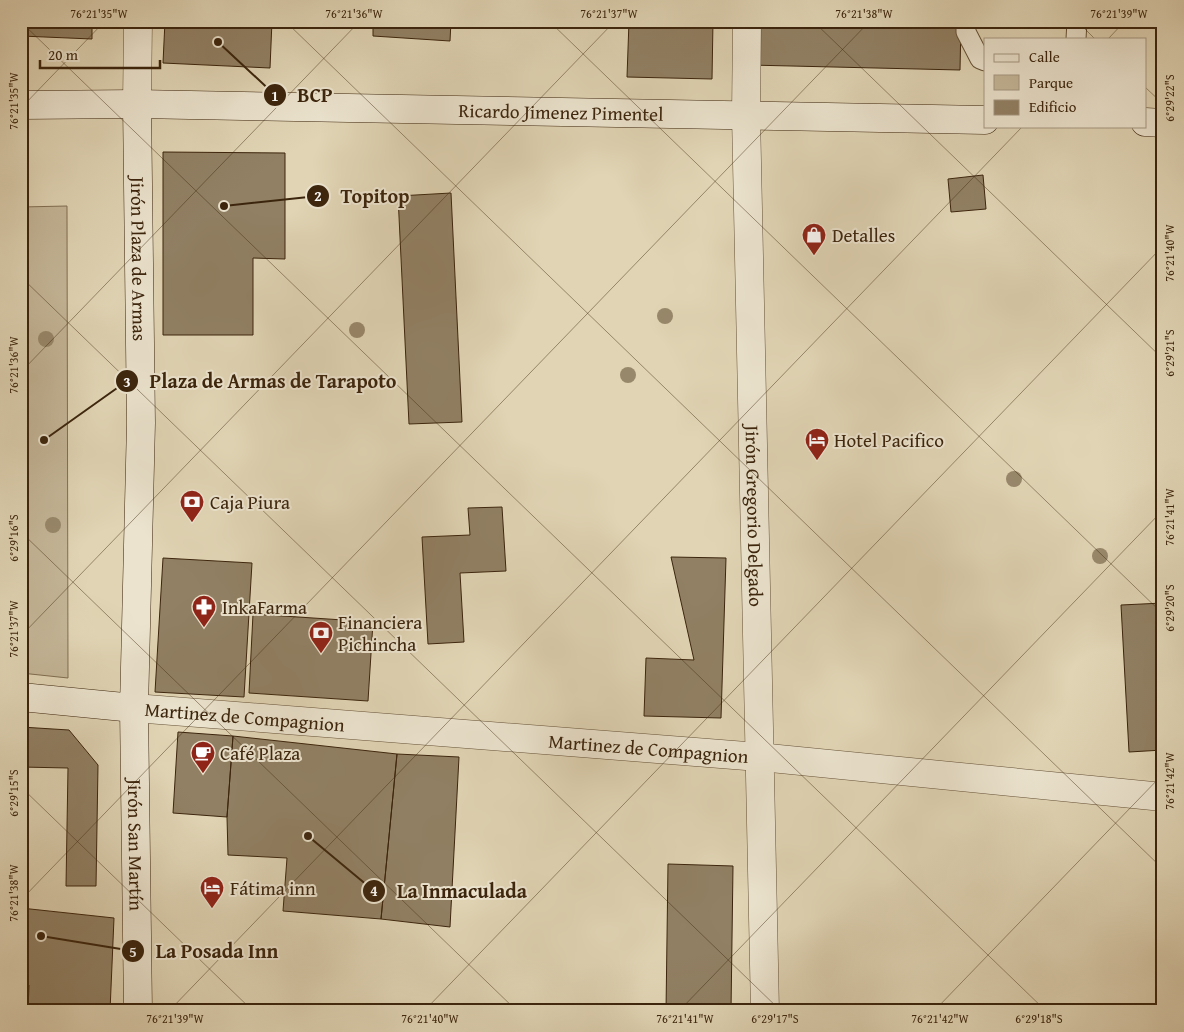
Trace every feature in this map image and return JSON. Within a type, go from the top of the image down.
[{"type":"street","name":"Jirón Plaza de Armas","points":[[134,708],[141,423],[137,104],[138,21]]},
{"type":"street","name":"Jirón Gregorio Delgado","points":[[747,21],[746,115],[765,1011]]},
{"type":"street","points":[[21,105],[137,104]]},
{"type":"street","name":"Ricardo Jimenez Pimentel","points":[[137,104],[984,120]]},
{"type":"street","points":[[1146,122],[1163,123]]},
{"type":"street","name":"Martinez de Compagnion","points":[[21,697],[134,708],[759,757],[1163,797]]},
{"type":"street","name":"Jirón San Martín","points":[[134,708],[138,1011]]},
{"type":"lane","points":[[966,21],[966,32],[980,59],[984,61]]},
{"type":"lane","points":[[1076,38],[1077,21]]},
{"type":"green space","points":[[67,206],[68,678],[21,673],[21,207]]},
{"type":"building","points":[[21,21],[92,21],[92,39],[21,36]]},
{"type":"building","points":[[165,21],[272,21],[270,68],[163,63]]},
{"type":"building","points":[[373,21],[451,21],[450,41],[373,36]]},
{"type":"building","points":[[629,21],[713,21],[712,79],[627,77]]},
{"type":"building","points":[[749,21],[961,21],[960,70],[749,65]]},
{"type":"building","points":[[163,152],[285,153],[285,259],[253,258],[253,335],[163,335]]},
{"type":"building","points":[[983,175],[986,209],[951,212],[948,179]]},
{"type":"building","points":[[451,193],[462,422],[409,424],[398,196]]},
{"type":"building","points":[[502,507],[506,571],[460,573],[464,642],[428,644],[422,537],[470,535],[468,508]]},
{"type":"building","points":[[671,557],[726,558],[721,718],[644,716],[646,658],[694,660]]},
{"type":"building","name":"InkaFarma","points":[[163,558],[252,563],[244,697],[155,692]]},
{"type":"building","points":[[1163,603],[1163,750],[1129,752],[1121,605]]},
{"type":"building","points":[[253,614],[373,622],[368,701],[249,693]]},
{"type":"building","points":[[21,727],[69,730],[98,765],[96,886],[66,886],[68,768],[21,767]]},
{"type":"building","name":"Café Plaza","points":[[178,732],[233,736],[227,817],[173,813]]},
{"type":"building","points":[[233,736],[397,754],[381,919],[283,911],[287,858],[228,855],[227,817]]},
{"type":"building","points":[[397,754],[459,757],[450,927],[381,919]]},
{"type":"building","points":[[668,864],[733,866],[731,1011],[666,1011]]},
{"type":"building","points":[[21,908],[114,918],[110,1011],[28,1011],[29,985],[21,984]]},
{"type":"place","name":"BCP","points":[[218,42]]},
{"type":"place","name":"Topitop","points":[[224,206]]},
{"type":"place","name":"Detalles","points":[[814,256]]},
{"type":"place","name":"Plaza de Armas de Tarapoto","points":[[44,440]]},
{"type":"place","name":"Hotel Pacifico","points":[[817,461]]},
{"type":"place","name":"Caja Piura","points":[[192,523]]},
{"type":"place","name":"InkaFarma","points":[[204,628]]},
{"type":"place","name":"Financiera Pichincha","points":[[321,654]]},
{"type":"place","name":"Café Plaza","points":[[203,774]]},
{"type":"place","name":"La Inmaculada","points":[[308,836]]},
{"type":"place","name":"Fátima inn","points":[[212,909]]},
{"type":"place","name":"La Posada Inn","points":[[41,936]]}]
